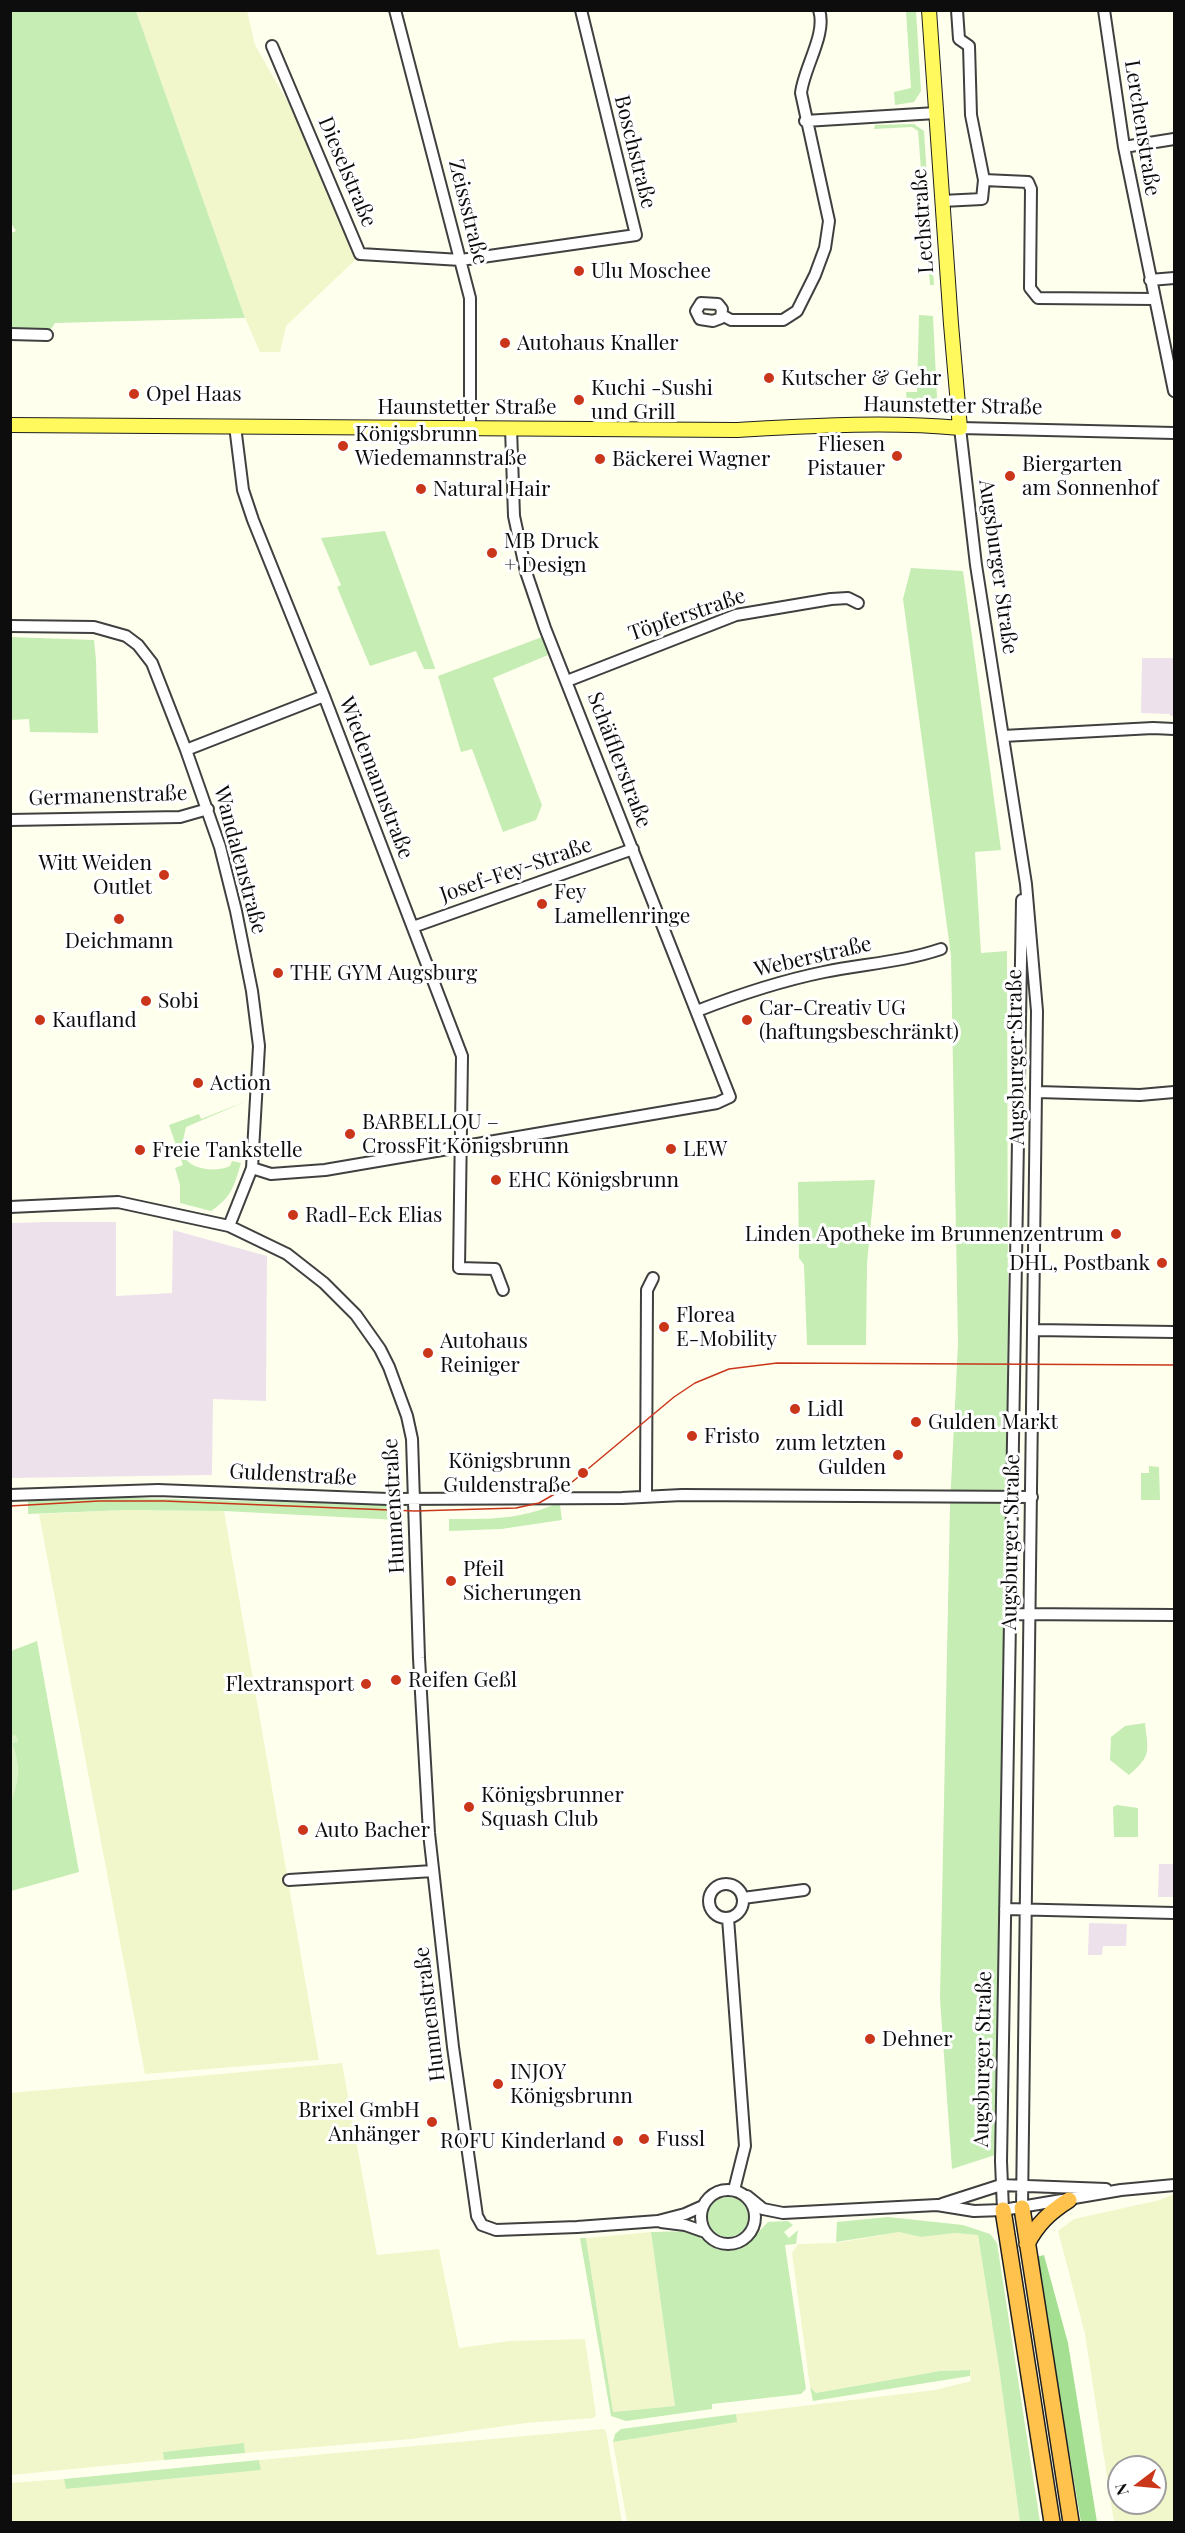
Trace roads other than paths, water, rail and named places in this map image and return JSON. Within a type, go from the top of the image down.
[{"type":"highway","points":[[1027,2244],[1034,2229],[1050,2213],[1069,2200]]},
{"type":"highway","points":[[1022,2208],[1071,2523]]},
{"type":"highway","points":[[1003,2210],[1052,2523]]},
{"type":"main road","name":"Lechstraße","points":[[929,10],[960,428]]},
{"type":"main road","name":"Haunstetter Straße","points":[[10,425],[735,430],[866,425],[960,428]]},
{"type":"street","name":"Zeissstraße","points":[[395,10],[470,298],[471,428]]},
{"type":"street","name":"Boschstraße","points":[[461,260],[636,236],[581,10]]},
{"type":"street","points":[[722,315],[731,320],[783,320],[797,311],[815,275],[825,248],[829,221],[805,121],[801,93],[802,79],[821,27],[819,10]]},
{"type":"street","points":[[942,201],[982,199],[984,180],[971,115],[969,46],[959,39],[957,10]]},
{"type":"street","name":"Lerchenstraße","points":[[1104,10],[1124,147],[1174,391]]},
{"type":"street","name":"Dieselstraße","points":[[272,46],[360,254],[461,260]]},
{"type":"street","points":[[805,121],[936,113]]},
{"type":"street","points":[[1124,147],[1174,139]]},
{"type":"street","points":[[984,180],[1028,182],[1030,189],[1030,288],[1038,298],[1154,299]]},
{"type":"street","points":[[1150,280],[1174,278]]},
{"type":"street","points":[[10,333],[47,334]]},
{"type":"street","name":"Wiedemannstraße","points":[[235,426],[243,490],[253,519],[324,696],[462,1056],[459,1268],[495,1269],[503,1290]]},
{"type":"street","name":"Haunstetter Straße","points":[[960,428],[1174,433]]},
{"type":"street","name":"Augsburger Straße","points":[[960,428],[975,558],[1034,954],[1037,1011],[1038,1092],[1022,2208]]},
{"type":"street","name":"Schäfflerstraße","points":[[461,1147],[717,1103],[730,1097],[543,622],[526,572],[514,516],[512,429]]},
{"type":"street","name":"Töpferstraße","points":[[567,681],[736,615],[831,599],[848,598],[858,603]]},
{"type":"street","name":"Wandalenstraße","points":[[10,626],[94,627],[126,636],[138,645],[152,663],[208,809],[228,881],[252,991],[259,1046],[252,1168],[229,1226]]},
{"type":"street","points":[[186,750],[324,696]]},
{"type":"street","points":[[1003,736],[1145,728],[1174,729]]},
{"type":"street","name":"Germanenstraße","points":[[10,820],[180,817],[208,809]]},
{"type":"street","name":"Josef-Fey-Straße","points":[[413,927],[633,849]]},
{"type":"street","name":"Augsburger Straße","points":[[1003,2210],[1001,2185],[1011,1497],[1020,1067],[1020,853]]},
{"type":"street","name":"Weberstraße","points":[[697,1011],[776,983],[873,962],[914,958],[941,949]]},
{"type":"street","points":[[1038,1092],[1140,1095],[1174,1092]]},
{"type":"street","points":[[252,1168],[271,1174],[285,1175],[461,1147]]},
{"type":"street","name":"Hunnenstraße","points":[[10,1207],[118,1202],[229,1226],[287,1254],[324,1283],[351,1308],[369,1331],[389,1367],[407,1416],[412,1440],[424,1761],[433,1871],[459,2096],[477,2216],[480,2222],[487,2228],[496,2230],[658,2221],[685,2214],[703,2206],[716,2192],[734,2190],[747,2196],[763,2209],[783,2213],[937,2205],[974,2211],[1003,2210],[1121,2190]]},
{"type":"street","points":[[646,1496],[647,1290],[653,1278]]},
{"type":"street","points":[[1034,1330],[1174,1332]]},
{"type":"street","name":"Guldenstraße","points":[[10,1495],[158,1490],[415,1498],[1032,1497]]},
{"type":"street","points":[[1010,1614],[1174,1615]]},
{"type":"street","points":[[289,1880],[433,1871]]},
{"type":"street","points":[[722,1884],[737,1888],[742,1898],[741,1908],[728,1918],[717,1915],[710,1907],[712,1890],[722,1884]]},
{"type":"street","points":[[742,1898],[804,1890]]},
{"type":"street","points":[[1005,1909],[1174,1913]]},
{"type":"street","points":[[728,1918],[745,2146],[734,2190]]},
{"type":"street","name":"Hunnenstraße","points":[[937,2205],[1001,2185],[1022,2184],[1121,2190]]},
{"type":"street","points":[[1121,2190],[1174,2185]]},
{"type":"street","points":[[747,2196],[756,2212],[752,2230]]},
{"type":"street","points":[[703,2206],[701,2219],[705,2232]]},
{"type":"street","name":"Hunnenstraße","points":[[658,2221],[685,2225],[705,2232],[714,2241],[726,2245],[738,2243],[762,2220],[783,2213]]},
{"type":"tram line","points":[[10,1506],[99,1501],[164,1501],[415,1511],[516,1508],[539,1503],[565,1488],[674,1397],[695,1383],[729,1369],[777,1363],[1174,1365]]},
{"type":"place","name":"Ulu Moschee","points":[[579,271]]},
{"type":"place","name":"Autohaus Knaller","points":[[505,343]]},
{"type":"place","name":"Kutscher & Gehr","points":[[769,378]]},
{"type":"place","name":"Opel Haas","points":[[134,394]]},
{"type":"place","name":"Kuchi -Sushi und Grill","points":[[579,400]]},
{"type":"place","name":"Königsbrunn Wiedemannstraße","points":[[343,446]]},
{"type":"place","name":"Fliesen Pistauer","points":[[897,456]]},
{"type":"place","name":"Bäckerei Wagner","points":[[600,459]]},
{"type":"place","name":"Biergarten am Sonnenhof","points":[[1010,476]]},
{"type":"place","name":"Natural Hair","points":[[421,489]]},
{"type":"place","name":"MB Druck + Design","points":[[492,553]]},
{"type":"place","name":"Witt Weiden Outlet","points":[[164,875]]},
{"type":"place","name":"Fey Lamellenringe","points":[[542,904]]},
{"type":"place","name":"Deichmann","points":[[119,919]]},
{"type":"place","name":"THE GYM Augsburg","points":[[278,973]]},
{"type":"place","name":"Sobi","points":[[146,1001]]},
{"type":"place","name":"Kaufland","points":[[40,1020]]},
{"type":"place","name":"Car-Creativ UG (haftungsbeschränkt)","points":[[747,1020]]},
{"type":"place","name":"Action","points":[[198,1083]]},
{"type":"place","name":"BARBELLOU – CrossFit Königsbrunn","points":[[350,1134]]},
{"type":"place","name":"LEW","points":[[671,1149]]},
{"type":"place","name":"Freie Tankstelle","points":[[140,1150]]},
{"type":"place","name":"EHC Königsbrunn","points":[[496,1180]]},
{"type":"place","name":"Radl-Eck Elias","points":[[293,1215]]},
{"type":"place","name":"Linden Apotheke im Brunnenzentrum","points":[[1116,1234]]},
{"type":"place","name":"DHL, Postbank","points":[[1162,1263]]},
{"type":"place","name":"Florea E-Mobility","points":[[664,1327]]},
{"type":"place","name":"Autohaus Reiniger","points":[[428,1353]]},
{"type":"place","name":"Lidl","points":[[795,1409]]},
{"type":"place","name":"Gulden Markt","points":[[916,1422]]},
{"type":"place","name":"Fristo","points":[[692,1436]]},
{"type":"place","name":"zum letzten Gulden","points":[[898,1455]]},
{"type":"place","name":"Königsbrunn Guldenstraße","points":[[583,1473]]},
{"type":"place","name":"Pfeil Sicherungen","points":[[451,1581]]},
{"type":"place","name":"Reifen Geßl","points":[[396,1680]]},
{"type":"place","name":"Flextransport","points":[[366,1684]]},
{"type":"place","name":"Königsbrunner Squash Club","points":[[469,1807]]},
{"type":"place","name":"Auto Bacher","points":[[303,1830]]},
{"type":"place","name":"Dehner","points":[[870,2039]]},
{"type":"place","name":"INJOY Königsbrunn","points":[[498,2084]]},
{"type":"place","name":"Brixel GmbH Anhänger","points":[[432,2122]]},
{"type":"place","name":"Fussl","points":[[644,2139]]},
{"type":"place","name":"ROFU Kinderland","points":[[618,2141]]}]
